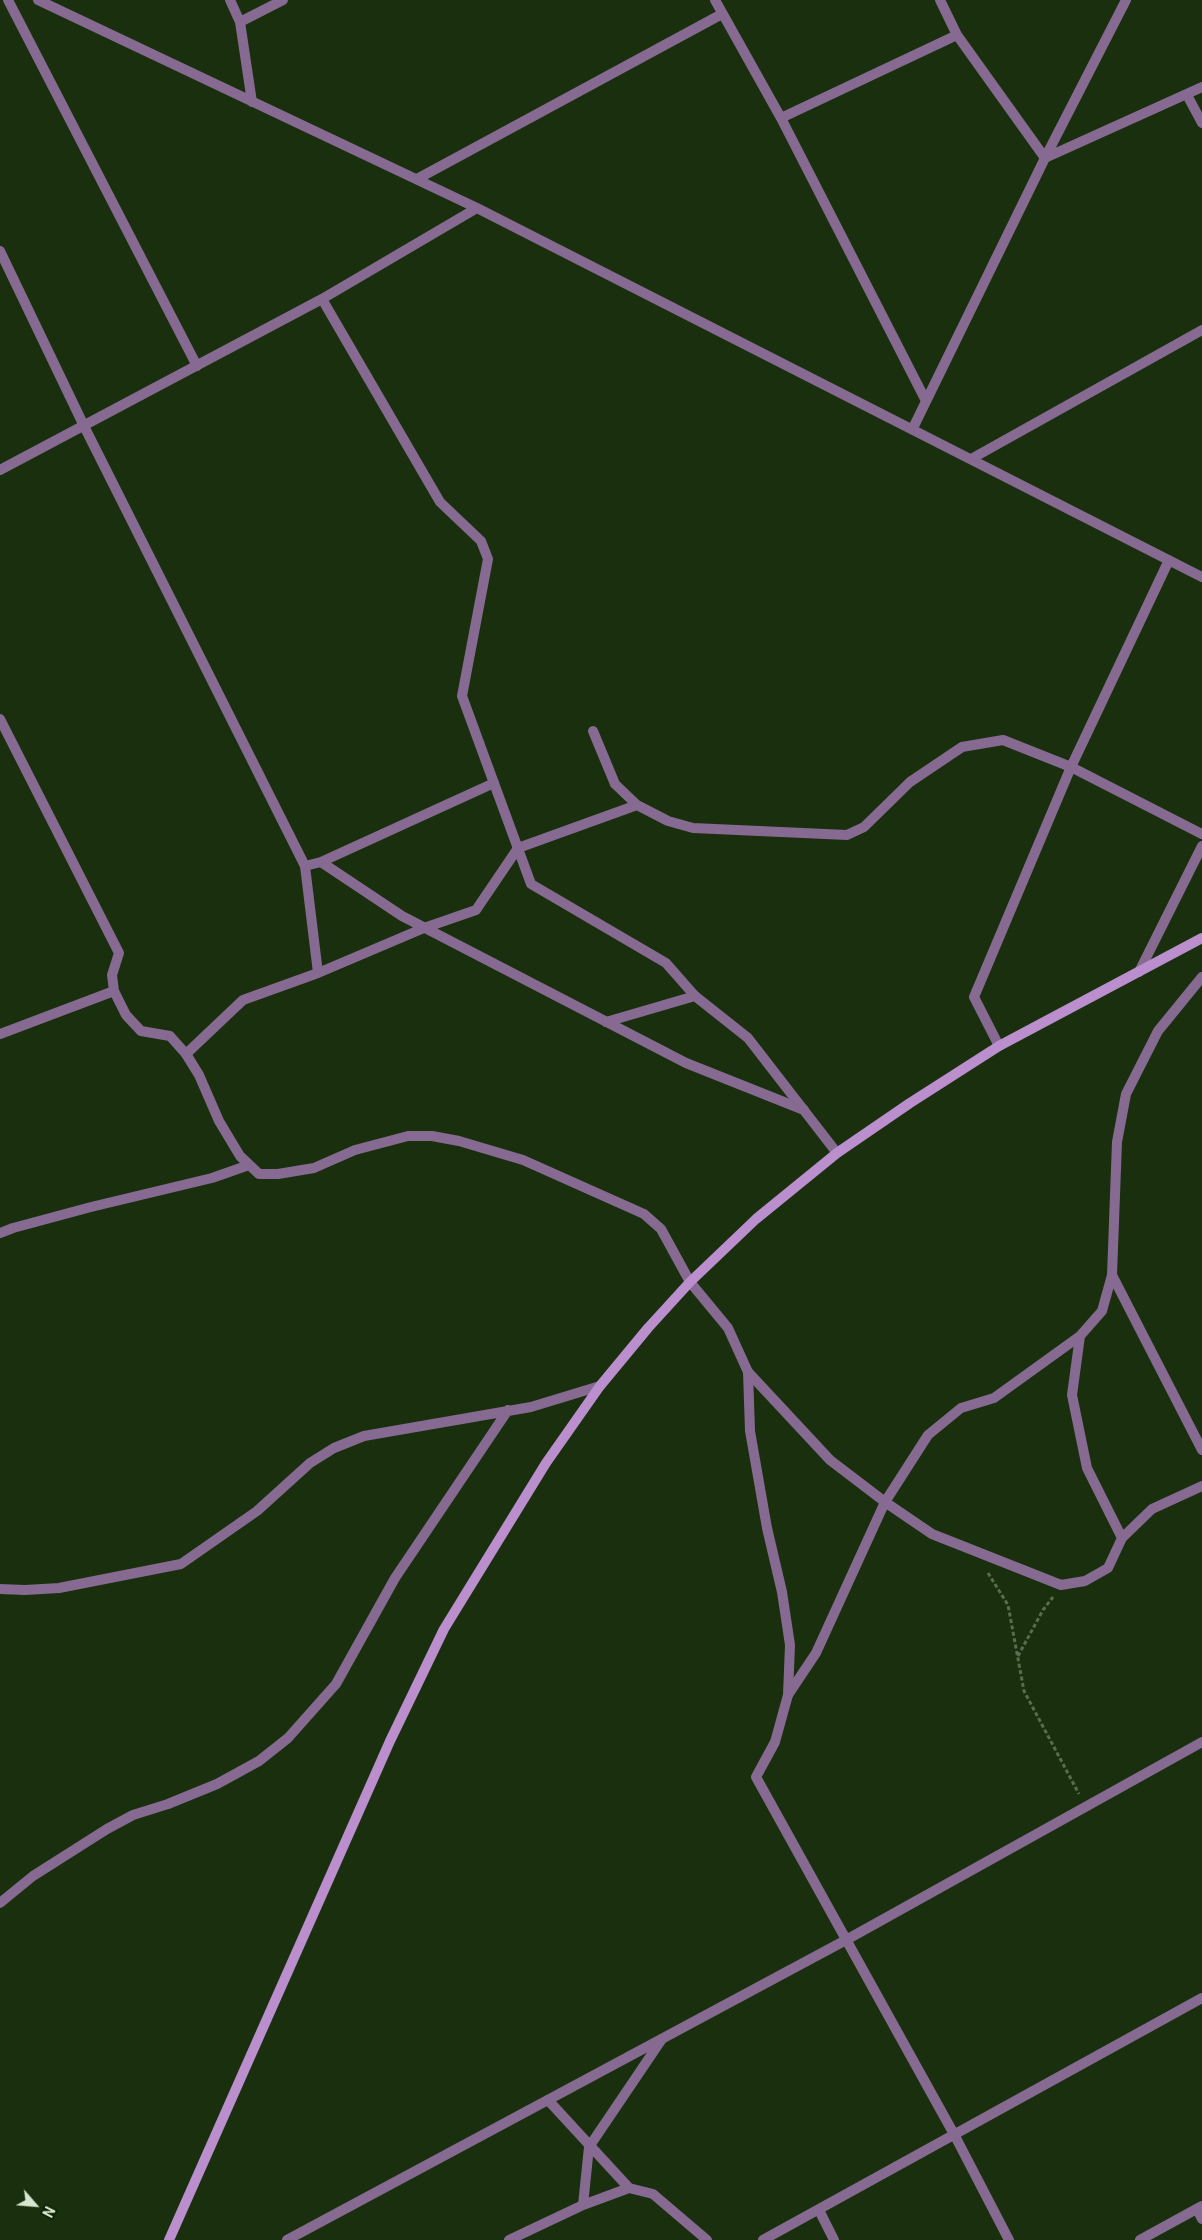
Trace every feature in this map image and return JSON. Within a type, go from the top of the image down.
[{"type":"street","points":[[8,0],[197,366]]},
{"type":"street","points":[[38,0],[477,208],[913,428],[1202,577]]},
{"type":"street","points":[[230,0],[240,22],[252,102]]},
{"type":"street","points":[[240,22],[283,0]]},
{"type":"street","points":[[716,0],[780,118],[926,401]]},
{"type":"street","points":[[940,0],[957,35],[1045,158]]},
{"type":"street","points":[[913,428],[1045,158],[1126,0]]},
{"type":"street","points":[[416,179],[722,14]]},
{"type":"street","points":[[780,118],[957,35]]},
{"type":"street","points":[[1045,158],[1202,87]]},
{"type":"street","points":[[1187,95],[1202,124]]},
{"type":"street","points":[[0,470],[322,299],[477,208]]},
{"type":"street","points":[[0,251],[84,426],[305,866],[318,973]]},
{"type":"street","points":[[322,299],[440,502],[481,541],[488,559],[462,696],[531,884],[666,963],[695,996],[748,1038],[837,1153]]},
{"type":"street","points":[[972,459],[1202,330]]},
{"type":"street","points":[[999,1046],[974,997],[1071,767],[1169,560]]},
{"type":"street","points":[[0,720],[119,953],[112,975],[114,992],[126,1015],[141,1030],[170,1036],[186,1054],[219,1121],[240,1156],[258,1174],[278,1174],[314,1168],[355,1150],[408,1136],[432,1136],[459,1141],[523,1160],[644,1214],[661,1229],[690,1282],[728,1328],[748,1372],[830,1460],[885,1502],[932,1534],[1061,1585],[1085,1582],[1108,1568],[1122,1538],[1152,1509],[1202,1486]]},
{"type":"street","points":[[593,731],[615,784],[637,804],[668,821],[693,828],[847,835],[864,826],[910,782],[962,747],[1003,740],[1071,767],[1202,834]]},
{"type":"street","points":[[305,866],[321,862],[494,783]]},
{"type":"street","points":[[186,1054],[243,1000],[318,973],[424,928],[476,910],[518,848],[637,804]]},
{"type":"street","points":[[1138,972],[1202,846]]},
{"type":"street","points":[[321,862],[402,916],[606,1022],[686,1063],[804,1110]]},
{"type":"street","points":[[169,2240],[390,1741],[444,1629],[546,1463],[600,1386],[648,1328],[690,1282],[756,1219],[837,1153],[999,1046],[1202,938]]},
{"type":"street","points":[[788,1695],[816,1653],[885,1502],[928,1435],[961,1408],[994,1398],[1080,1336],[1102,1311],[1112,1275],[1117,1142],[1126,1094],[1158,1031],[1202,977]]},
{"type":"street","points":[[0,1034],[114,992]]},
{"type":"street","points":[[606,1022],[695,996]]},
{"type":"street","points":[[0,1233],[81,1210],[212,1178],[249,1165]]},
{"type":"street","points":[[1112,1275],[1202,1450]]},
{"type":"street","points":[[1080,1336],[1072,1395],[1087,1468],[1122,1538]]},
{"type":"street","points":[[748,1372],[750,1431],[767,1528],[782,1592],[790,1645],[788,1695],[775,1742],[756,1777],[954,2136],[1009,2240]]},
{"type":"street","points":[[0,1589],[59,1588],[181,1564],[257,1511],[310,1463],[334,1448],[364,1436],[531,1407],[600,1386]]},
{"type":"street","points":[[0,1903],[33,1876],[107,1829],[132,1815],[168,1804],[217,1784],[260,1761],[288,1738],[336,1684],[395,1578],[508,1410]]},
{"type":"street","points":[[287,2240],[846,1940],[1202,1742]]},
{"type":"street","points":[[763,2240],[1202,1998]]},
{"type":"street","points":[[583,2204],[589,2147],[662,2039]]},
{"type":"street","points":[[548,2100],[589,2147],[629,2188],[652,2194],[707,2240]]},
{"type":"street","points":[[509,2240],[583,2204],[629,2188]]},
{"type":"street","points":[[1140,2240],[1199,2208],[1202,2219]]},
{"type":"street","points":[[819,2210],[834,2240]]},
{"type":"path","points":[[975,1551],[1008,1606],[1024,1691],[1086,1806]]},
{"type":"path","points":[[1018,1656],[1043,1610],[1061,1585]]}]
